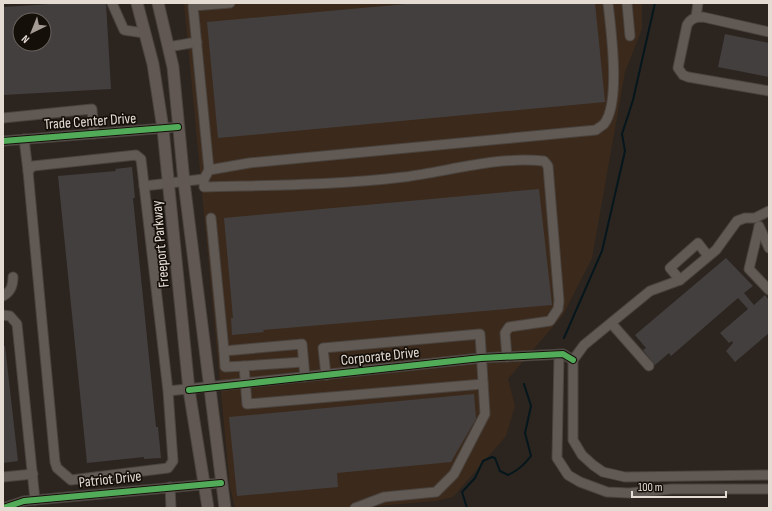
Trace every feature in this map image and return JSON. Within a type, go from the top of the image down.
[{"type":"main road","name":"Freeport Parkway","points":[[136,3],[153,64],[163,129],[189,390],[208,508]]},
{"type":"main road","name":"Freeport Parkway","points":[[158,3],[173,67],[184,182],[225,508]]},
{"type":"street","points":[[112,3],[124,30],[144,33]]},
{"type":"street","points":[[230,3],[193,5],[209,170],[204,179],[204,187],[304,184],[403,177],[523,159],[544,161],[548,166],[559,301],[558,309],[550,321],[508,327],[505,333],[507,357]]},
{"type":"street","points":[[209,170],[256,162],[596,130],[604,124],[609,114],[615,81],[608,3]]},
{"type":"street","points":[[627,3],[630,36]]},
{"type":"street","points":[[696,17],[698,3]]},
{"type":"street","points":[[769,32],[703,17],[696,17],[691,19],[687,24],[678,68],[683,75],[769,91]]},
{"type":"street","points":[[168,47],[196,42]]},
{"type":"street","points":[[3,118],[92,109],[94,134]]},
{"type":"street","name":"Trade Center Drive","points":[[3,141],[163,129],[178,126]]},
{"type":"street","points":[[24,139],[55,462],[57,468],[71,480],[72,496]]},
{"type":"street","points":[[28,171],[33,166],[136,155],[142,159],[168,391],[173,461],[168,468],[71,480]]},
{"type":"street","points":[[144,186],[204,179]]},
{"type":"street","points":[[769,211],[755,218],[745,218],[736,221],[721,245],[680,280],[650,291],[584,345],[573,360],[573,440],[582,455],[603,472],[625,477],[769,475]]},
{"type":"street","points":[[211,218],[225,367],[304,362]]},
{"type":"street","points":[[755,218],[769,248]]},
{"type":"street","points":[[759,227],[749,269],[769,290]]},
{"type":"street","points":[[680,280],[670,268],[698,244],[708,256]]},
{"type":"street","points":[[3,296],[13,287],[14,277]]},
{"type":"street","points":[[3,315],[10,316],[17,324],[33,474],[32,503]]},
{"type":"street","points":[[611,323],[649,366]]},
{"type":"street","points":[[326,375],[322,348],[480,334],[485,414],[454,474],[436,492],[384,497],[355,508]]},
{"type":"street","points":[[224,351],[302,344],[304,377]]},
{"type":"street","points":[[559,354],[557,458],[568,475],[580,482],[607,492],[672,489],[769,488]]},
{"type":"street","name":"Corporate Drive","points":[[168,391],[211,388],[481,358],[559,354],[573,360]]},
{"type":"street","points":[[244,366],[247,404],[483,384]]},
{"type":"street","points":[[3,477],[33,474]]},
{"type":"street","name":"Patriot Drive","points":[[6,508],[72,496],[221,483]]},
{"type":"street","points":[[170,487],[171,508]]},
{"type":"shaded area","points":[[184,3],[642,3],[642,29],[625,72],[592,258],[563,315],[508,379],[515,406],[506,436],[453,497],[436,501],[377,506],[373,508],[235,508],[230,487]]},
{"type":"building","points":[[66,3],[106,3],[111,89],[3,95],[3,7]]},
{"type":"building","points":[[417,3],[595,3],[605,102],[218,138],[207,22]]},
{"type":"building","points":[[725,34],[769,43],[769,77],[718,67]]},
{"type":"building","points":[[132,167],[135,198],[133,198],[156,427],[158,427],[161,458],[144,459],[144,457],[87,463],[58,176],[116,171],[115,169]]},
{"type":"building","points":[[539,189],[552,305],[263,330],[264,332],[232,335],[231,318],[233,318],[224,218]]},
{"type":"building","points":[[726,258],[753,286],[744,293],[754,305],[765,295],[769,300],[769,333],[735,362],[726,351],[733,343],[732,341],[729,343],[720,333],[748,309],[738,298],[671,356],[669,353],[655,365],[643,350],[646,348],[635,335]]},
{"type":"building","points":[[5,346],[18,461],[3,463],[3,347]]},
{"type":"building","points":[[474,394],[476,419],[451,462],[337,473],[338,487],[237,496],[229,417]]},
{"type":"waterway","points":[[564,338],[602,251],[625,151],[622,134],[633,100],[655,3]]},
{"type":"waterway","points":[[467,508],[462,492],[475,478],[483,461],[492,457],[495,458],[500,471],[508,475],[521,467],[531,456],[525,433],[531,406],[524,384]]},
{"type":"cycle path","points":[[3,141],[178,127]]},
{"type":"cycle path","points":[[189,390],[481,358],[563,354],[573,360]]},
{"type":"cycle path","points":[[3,508],[24,501],[221,483]]}]
